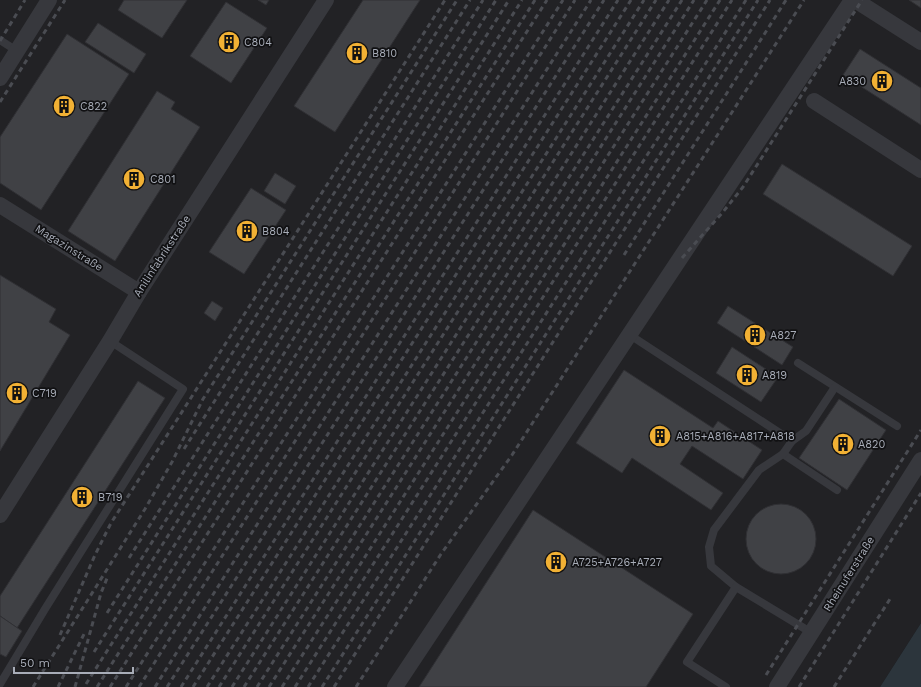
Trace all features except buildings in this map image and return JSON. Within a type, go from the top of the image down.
[{"type":"street","points":[[0,78],[49,0]]},
{"type":"street","name":"Anilinfabrikstraße","points":[[0,514],[110,341],[139,292],[326,0]]},
{"type":"street","points":[[395,687],[854,0],[921,42]]},
{"type":"street","points":[[814,101],[921,170]]},
{"type":"street","name":"Magazinstraße","points":[[0,205],[139,292]]},
{"type":"street","name":"Rheinuferstraße","points":[[777,687],[921,460]]},
{"type":"lane","points":[[0,40],[17,51]]},
{"type":"lane","points":[[636,339],[792,441]]},
{"type":"lane","points":[[0,684],[45,609],[183,389],[110,341]]},
{"type":"lane","points":[[798,363],[897,426]]},
{"type":"lane","points":[[812,633],[736,587],[710,566],[709,547],[714,530],[759,470],[782,454],[792,441],[806,431],[835,387]]},
{"type":"lane","points":[[782,454],[837,490]]},
{"type":"lane","points":[[726,687],[687,662],[736,587]]},
{"type":"shaded area","points":[[0,0],[921,0],[921,623],[880,687],[0,687]]},
{"type":"shaded area","points":[[921,623],[921,687],[880,687]]},
{"type":"railway","points":[[0,41],[25,0]]},
{"type":"railway","points":[[0,102],[65,0]]},
{"type":"railway","points":[[60,635],[95,555],[111,523],[445,0]]},
{"type":"railway","points":[[33,687],[145,509],[172,462],[203,399],[457,0]]},
{"type":"railway","points":[[184,449],[470,0]]},
{"type":"railway","points":[[129,558],[483,0]]},
{"type":"railway","points":[[107,613],[496,0]]},
{"type":"railway","points":[[94,652],[509,0]]},
{"type":"railway","points":[[86,684],[522,0]]},
{"type":"railway","points":[[97,687],[535,0]]},
{"type":"railway","points":[[110,687],[547,0]]},
{"type":"railway","points":[[126,687],[563,0]]},
{"type":"railway","points":[[139,687],[575,0]]},
{"type":"railway","points":[[155,687],[591,0]]},
{"type":"railway","points":[[167,687],[604,0]]},
{"type":"railway","points":[[181,687],[618,0]]},
{"type":"railway","points":[[193,687],[631,0]]},
{"type":"railway","points":[[207,687],[644,0]]},
{"type":"railway","points":[[219,687],[656,0]]},
{"type":"railway","points":[[232,687],[669,0]]},
{"type":"railway","points":[[244,687],[682,0]]},
{"type":"railway","points":[[257,687],[694,0]]},
{"type":"railway","points":[[269,687],[707,0]]},
{"type":"railway","points":[[282,687],[720,0]]},
{"type":"railway","points":[[295,687],[732,0]]},
{"type":"railway","points":[[308,687],[746,0]]},
{"type":"railway","points":[[322,687],[758,0]]},
{"type":"railway","points":[[334,687],[770,0]]},
{"type":"railway","points":[[624,255],[786,0]]},
{"type":"railway","points":[[356,687],[441,554],[512,455],[804,0]]},
{"type":"railway","points":[[682,258],[743,187],[862,0]]},
{"type":"railway","points":[[766,675],[921,430]]},
{"type":"railway","points":[[799,687],[921,493]]},
{"type":"railway","points":[[75,687],[101,593],[108,576]]},
{"type":"railway","points":[[834,687],[890,599]]},
{"type":"railway","points":[[58,687],[85,632]]},
{"type":"place","name":"C804","points":[[229,42]]},
{"type":"place","name":"B810","points":[[357,53]]},
{"type":"place","name":"A830","points":[[882,81]]},
{"type":"place","name":"C822","points":[[64,106]]},
{"type":"place","name":"C801","points":[[134,179]]},
{"type":"place","name":"B804","points":[[247,231]]},
{"type":"place","name":"A827","points":[[755,335]]},
{"type":"place","name":"A819","points":[[747,375]]},
{"type":"place","name":"C719","points":[[17,393]]},
{"type":"place","name":"A815+A816+A817+A818","points":[[660,436]]},
{"type":"place","name":"A820","points":[[843,444]]},
{"type":"place","name":"B719","points":[[82,497]]},
{"type":"place","name":"A725+A726+A727","points":[[556,562]]}]
